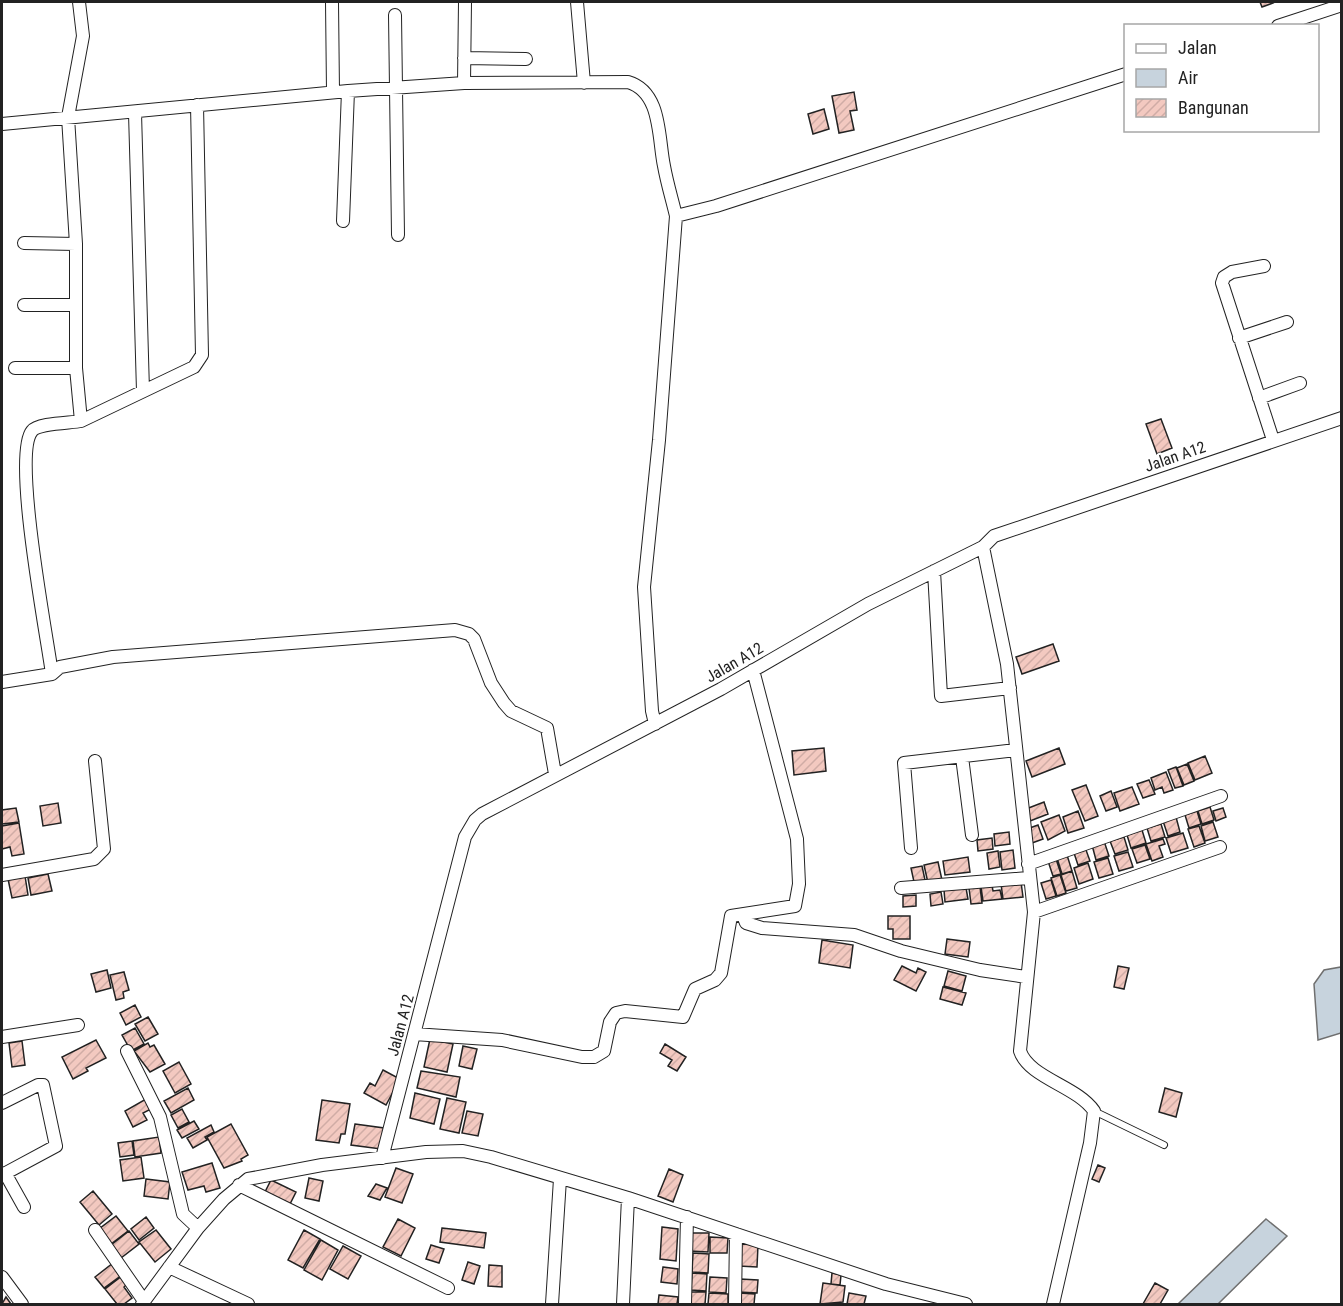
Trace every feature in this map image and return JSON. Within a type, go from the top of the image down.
[{"type":"street","points":[[79,2],[83,36],[68,117],[76,244],[76,368],[81,421]]},
{"type":"street","points":[[332,2],[333,92]]},
{"type":"street","points":[[464,83],[465,2]]},
{"type":"street","points":[[577,2],[584,82]]},
{"type":"street","points":[[1284,24],[1341,5]]},
{"type":"street","points":[[395,15],[394,88],[398,235]]},
{"type":"street","points":[[464,58],[526,59]]},
{"type":"street","points":[[676,216],[716,206],[1124,74]]},
{"type":"street","points":[[2,124],[135,113],[333,92],[464,83],[628,82],[637,85],[649,97],[655,111],[664,166],[676,216],[660,440],[644,587],[652,711],[655,724]]},
{"type":"street","points":[[343,221],[348,91]]},
{"type":"street","points":[[52,674],[27,504],[27,442],[32,431],[39,426],[81,421],[194,367],[202,355],[197,105]]},
{"type":"street","points":[[135,113],[143,391]]},
{"type":"street","points":[[24,243],[76,244]]},
{"type":"street","points":[[1264,266],[1232,272],[1224,277],[1223,289],[1273,441]]},
{"type":"street","points":[[24,305],[76,305]]},
{"type":"street","points":[[1239,338],[1287,322]]},
{"type":"street","points":[[15,368],[76,368]]},
{"type":"street","points":[[1259,398],[1300,383]]},
{"type":"street","name":"Jalan A12","points":[[382,1158],[469,828],[482,814],[655,724],[868,604],[983,547],[994,536],[1341,418]]},
{"type":"street","points":[[983,547],[1010,688],[1028,878],[1034,912],[1020,1036],[1022,1059],[1071,1090],[1094,1111],[1085,1165],[1053,1305]]},
{"type":"street","points":[[934,571],[941,696],[1010,688]]},
{"type":"street","points":[[2,682],[52,674],[60,667],[113,657],[454,630],[469,634],[474,639],[491,684],[511,711],[547,728],[555,774]]},
{"type":"street","points":[[414,1034],[492,1038],[582,1057],[594,1057],[604,1051],[610,1022],[616,1013],[626,1011],[683,1017],[695,989],[715,980],[722,973],[729,918],[795,906],[799,884],[797,839],[753,670]]},
{"type":"street","points":[[911,848],[904,763],[1016,750]]},
{"type":"street","points":[[962,757],[972,835]]},
{"type":"street","points":[[2,875],[94,860],[100,856],[104,849],[95,761]]},
{"type":"street","points":[[1028,864],[1221,796]]},
{"type":"street","points":[[1034,912],[1220,847]]},
{"type":"street","points":[[901,888],[1028,878]]},
{"type":"street","points":[[746,915],[744,918],[746,923],[762,928],[854,935],[934,960],[1026,977]]},
{"type":"street","points":[[2,1037],[78,1025]]},
{"type":"street","points":[[127,1051],[160,1117],[183,1214],[198,1228]]},
{"type":"street","points":[[2,1103],[38,1085],[43,1085],[56,1146],[3,1174],[24,1207]]},
{"type":"street","points":[[95,1230],[143,1303],[198,1228],[239,1185],[248,1179],[322,1165],[426,1152],[463,1151],[491,1156],[687,1217],[886,1284],[966,1305]]},
{"type":"street","points":[[552,1305],[560,1179]]},
{"type":"street","points":[[239,1185],[448,1288]]},
{"type":"street","points":[[623,1305],[628,1198]]},
{"type":"street","points":[[685,1305],[687,1217]]},
{"type":"street","points":[[735,1305],[736,1234]]},
{"type":"street","points":[[169,1267],[248,1305]]},
{"type":"street","points":[[2,1277],[22,1305]]},
{"type":"lane","points":[[1094,1111],[1164,1145]]},
{"type":"water","points":[[1341,967],[1341,1033],[1318,1040],[1314,984],[1324,970]]},
{"type":"water","points":[[1266,1219],[1287,1236],[1218,1304],[1178,1304]]},
{"type":"building","points":[[1260,2],[1272,2],[1273,3],[1262,7]]},
{"type":"building","points":[[854,92],[857,110],[850,111],[854,130],[839,133],[832,96]]},
{"type":"building","points":[[824,109],[829,129],[813,134],[808,114]]},
{"type":"building","points":[[1161,419],[1172,448],[1157,454],[1146,424]]},
{"type":"building","points":[[1053,644],[1059,661],[1022,674],[1016,657]]},
{"type":"building","points":[[824,748],[826,771],[794,775],[792,751]]},
{"type":"building","points":[[1059,748],[1065,764],[1032,777],[1026,761]]},
{"type":"building","points":[[1205,756],[1212,773],[1195,780],[1188,763]]},
{"type":"building","points":[[1187,764],[1194,781],[1184,785],[1177,768]]},
{"type":"building","points":[[1176,767],[1183,786],[1175,788],[1168,770]]},
{"type":"building","points":[[1166,772],[1173,790],[1164,793],[1162,787],[1155,790],[1151,778]]},
{"type":"building","points":[[1149,780],[1155,794],[1143,798],[1137,784]]},
{"type":"building","points":[[1086,785],[1098,816],[1085,821],[1072,790]]},
{"type":"building","points":[[1132,787],[1139,804],[1120,811],[1114,793]]},
{"type":"building","points":[[1111,791],[1117,807],[1106,811],[1100,796]]},
{"type":"building","points":[[1044,802],[1048,814],[1030,821],[1026,809]]},
{"type":"building","points":[[58,803],[61,823],[43,826],[40,806]]},
{"type":"building","points":[[1210,807],[1214,820],[1202,824],[1198,811]]},
{"type":"building","points":[[16,808],[19,822],[2,824],[2,810]]},
{"type":"building","points":[[1223,808],[1226,817],[1216,821],[1213,811]]},
{"type":"building","points":[[1078,811],[1084,828],[1068,833],[1063,817]]},
{"type":"building","points":[[1197,811],[1201,824],[1189,828],[1185,815]]},
{"type":"building","points":[[1059,815],[1065,831],[1048,840],[1041,822]]},
{"type":"building","points":[[1176,817],[1180,832],[1168,836],[1163,821]]},
{"type":"building","points":[[1213,822],[1218,837],[1205,841],[1201,826]]},
{"type":"building","points":[[19,823],[24,854],[12,856],[10,847],[2,849],[2,826]]},
{"type":"building","points":[[1161,824],[1165,837],[1151,841],[1147,828]]},
{"type":"building","points":[[1038,825],[1043,839],[1032,843],[1027,829]]},
{"type":"building","points":[[1199,826],[1205,843],[1194,847],[1188,829]]},
{"type":"building","points":[[1142,830],[1146,843],[1131,848],[1127,835]]},
{"type":"building","points":[[1009,832],[1010,844],[995,846],[994,834]]},
{"type":"building","points":[[1183,833],[1188,848],[1171,853],[1166,838]]},
{"type":"building","points":[[1124,837],[1128,850],[1115,854],[1110,841]]},
{"type":"building","points":[[992,838],[993,849],[978,851],[977,840]]},
{"type":"building","points":[[1163,839],[1165,844],[1159,846],[1163,857],[1152,861],[1146,844]]},
{"type":"building","points":[[1104,841],[1109,856],[1096,860],[1092,845]]},
{"type":"building","points":[[1145,845],[1150,859],[1137,863],[1132,849]]},
{"type":"building","points":[[1013,850],[1015,868],[1002,870],[1000,852]]},
{"type":"building","points":[[1086,850],[1090,861],[1078,865],[1074,853]]},
{"type":"building","points":[[998,851],[1000,867],[989,869],[987,853]]},
{"type":"building","points":[[1128,852],[1133,867],[1119,871],[1114,856]]},
{"type":"building","points":[[1067,855],[1072,871],[1062,874],[1057,858]]},
{"type":"building","points":[[968,857],[970,872],[945,875],[943,861]]},
{"type":"building","points":[[1108,858],[1113,874],[1099,878],[1094,862]]},
{"type":"building","points":[[1056,859],[1061,874],[1053,876],[1048,861]]},
{"type":"building","points":[[938,862],[942,880],[928,883],[924,865]]},
{"type":"building","points":[[1088,863],[1093,879],[1079,884],[1074,868]]},
{"type":"building","points":[[922,866],[925,880],[914,882],[911,868]]},
{"type":"building","points":[[1072,871],[1077,888],[1066,891],[1061,875]]},
{"type":"building","points":[[48,874],[52,891],[31,895],[28,878]]},
{"type":"building","points":[[1060,875],[1066,893],[1057,896],[1051,878]]},
{"type":"building","points":[[25,876],[28,895],[12,898],[8,879]]},
{"type":"building","points":[[1051,880],[1056,896],[1046,899],[1041,883]]},
{"type":"building","points":[[1021,882],[1023,897],[1003,899],[1001,884]]},
{"type":"building","points":[[992,885],[993,891],[1000,890],[1002,899],[983,901],[981,887]]},
{"type":"building","points":[[980,887],[982,903],[971,904],[969,888]]},
{"type":"building","points":[[966,888],[968,899],[945,902],[944,890]]},
{"type":"building","points":[[941,892],[943,904],[931,906],[930,894]]},
{"type":"building","points":[[916,895],[916,906],[903,907],[903,896]]},
{"type":"building","points":[[888,916],[910,916],[910,939],[893,939],[893,929],[888,929]]},
{"type":"building","points":[[947,939],[970,942],[968,957],[945,954]]},
{"type":"building","points":[[822,940],[853,945],[850,968],[819,963]]},
{"type":"building","points":[[902,966],[916,973],[918,968],[926,972],[916,991],[894,980]]},
{"type":"building","points":[[1118,966],[1129,968],[1124,989],[1114,987]]},
{"type":"building","points":[[107,970],[111,988],[96,992],[91,974]]},
{"type":"building","points":[[948,971],[966,976],[962,991],[944,986]]},
{"type":"building","points":[[124,972],[129,990],[123,992],[124,998],[116,1000],[110,975]]},
{"type":"building","points":[[943,987],[966,993],[962,1005],[940,999]]},
{"type":"building","points":[[135,1005],[141,1017],[126,1025],[120,1013]]},
{"type":"building","points":[[148,1017],[158,1034],[145,1041],[135,1024]]},
{"type":"building","points":[[135,1028],[144,1044],[131,1051],[122,1035]]},
{"type":"building","points":[[430,1039],[453,1044],[447,1072],[424,1067]]},
{"type":"building","points":[[96,1040],[106,1058],[86,1068],[88,1071],[73,1079],[62,1057]]},
{"type":"building","points":[[22,1041],[25,1065],[12,1067],[9,1043]]},
{"type":"building","points":[[148,1043],[150,1047],[154,1045],[165,1064],[150,1072],[134,1051]]},
{"type":"building","points":[[665,1044],[686,1057],[677,1071],[668,1066],[672,1060],[660,1053]]},
{"type":"building","points":[[463,1046],[477,1049],[472,1069],[459,1066]]},
{"type":"building","points":[[179,1062],[191,1084],[175,1093],[163,1071]]},
{"type":"building","points":[[383,1070],[400,1079],[386,1105],[364,1093],[370,1083],[375,1086]]},
{"type":"building","points":[[421,1071],[460,1077],[456,1097],[417,1088]]},
{"type":"building","points":[[188,1088],[194,1100],[171,1113],[164,1101]]},
{"type":"building","points":[[1165,1088],[1182,1093],[1176,1117],[1159,1112]]},
{"type":"building","points":[[415,1093],[440,1099],[434,1124],[410,1118]]},
{"type":"building","points":[[447,1098],[466,1102],[459,1133],[440,1129]]},
{"type":"building","points":[[146,1099],[151,1109],[143,1113],[147,1120],[133,1127],[125,1111]]},
{"type":"building","points":[[322,1100],[350,1104],[345,1134],[341,1134],[339,1143],[316,1140]]},
{"type":"building","points":[[182,1109],[189,1122],[178,1128],[171,1115]]},
{"type":"building","points":[[467,1111],[483,1114],[478,1136],[462,1133]]},
{"type":"building","points":[[194,1121],[199,1129],[182,1138],[177,1130]]},
{"type":"building","points":[[231,1124],[248,1155],[241,1159],[242,1161],[224,1168],[207,1137]]},
{"type":"building","points":[[355,1124],[384,1128],[381,1149],[351,1145]]},
{"type":"building","points":[[211,1125],[214,1132],[205,1137],[207,1140],[193,1148],[187,1138]]},
{"type":"building","points":[[159,1137],[161,1153],[135,1157],[133,1141]]},
{"type":"building","points":[[132,1141],[134,1155],[120,1157],[118,1143]]},
{"type":"building","points":[[141,1157],[144,1178],[123,1181],[120,1160]]},
{"type":"building","points":[[212,1163],[220,1188],[206,1192],[204,1186],[188,1190],[182,1172]]},
{"type":"building","points":[[1098,1165],[1105,1168],[1099,1182],[1092,1179]]},
{"type":"building","points":[[396,1168],[413,1174],[402,1203],[385,1197]]},
{"type":"building","points":[[669,1169],[683,1175],[673,1202],[658,1196]]},
{"type":"building","points":[[309,1178],[323,1181],[319,1201],[305,1198]]},
{"type":"building","points":[[146,1179],[170,1182],[168,1199],[144,1196]]},
{"type":"building","points":[[271,1180],[296,1192],[290,1204],[265,1192]]},
{"type":"building","points":[[376,1184],[387,1188],[380,1200],[368,1196]]},
{"type":"building","points":[[93,1191],[112,1214],[99,1225],[80,1202]]},
{"type":"building","points":[[116,1216],[128,1231],[111,1244],[99,1229]]},
{"type":"building","points":[[146,1217],[154,1228],[139,1240],[131,1229]]},
{"type":"building","points":[[398,1219],[415,1228],[401,1256],[383,1247]]},
{"type":"building","points":[[662,1227],[678,1229],[676,1261],[660,1259]]},
{"type":"building","points":[[442,1228],[486,1233],[484,1248],[440,1242]]},
{"type":"building","points":[[156,1230],[171,1249],[155,1262],[139,1242]]},
{"type":"building","points":[[304,1230],[320,1239],[303,1268],[288,1260]]},
{"type":"building","points":[[129,1231],[139,1244],[121,1258],[111,1245]]},
{"type":"building","points":[[691,1233],[709,1233],[708,1252],[690,1251]]},
{"type":"building","points":[[710,1237],[728,1238],[727,1253],[710,1253]]},
{"type":"building","points":[[321,1240],[338,1250],[322,1280],[304,1270]]},
{"type":"building","points":[[740,1244],[758,1245],[757,1267],[739,1266]]},
{"type":"building","points":[[431,1245],[444,1249],[439,1263],[426,1259]]},
{"type":"building","points":[[343,1246],[361,1256],[348,1279],[330,1269]]},
{"type":"building","points":[[693,1253],[709,1254],[708,1273],[692,1272]]},
{"type":"building","points":[[468,1262],[480,1266],[474,1284],[462,1280]]},
{"type":"building","points":[[113,1263],[122,1275],[104,1288],[95,1277]]},
{"type":"building","points":[[489,1265],[502,1266],[502,1287],[488,1286]]},
{"type":"building","points":[[663,1267],[678,1269],[677,1284],[661,1282]]},
{"type":"building","points":[[692,1273],[707,1274],[706,1291],[691,1290]]},
{"type":"building","points":[[832,1273],[841,1275],[840,1285],[831,1284]]},
{"type":"building","points":[[122,1276],[128,1283],[124,1287],[132,1298],[124,1304],[117,1304],[105,1289]]},
{"type":"building","points":[[710,1277],[727,1278],[726,1293],[709,1292]]},
{"type":"building","points":[[740,1279],[758,1280],[757,1293],[739,1292]]},
{"type":"building","points":[[823,1283],[845,1286],[843,1302],[820,1304]]},
{"type":"building","points":[[1155,1283],[1168,1290],[1160,1304],[1143,1304]]},
{"type":"building","points":[[690,1292],[706,1292],[705,1304],[689,1304]]},
{"type":"building","points":[[709,1293],[728,1294],[728,1304],[708,1304]]},
{"type":"building","points":[[739,1293],[755,1294],[754,1304],[739,1304]]},
{"type":"building","points":[[849,1293],[866,1296],[864,1304],[847,1304]]},
{"type":"building","points":[[659,1295],[678,1297],[677,1304],[658,1304]]},
{"type":"building","points":[[6,1297],[11,1304],[2,1304]]}]
